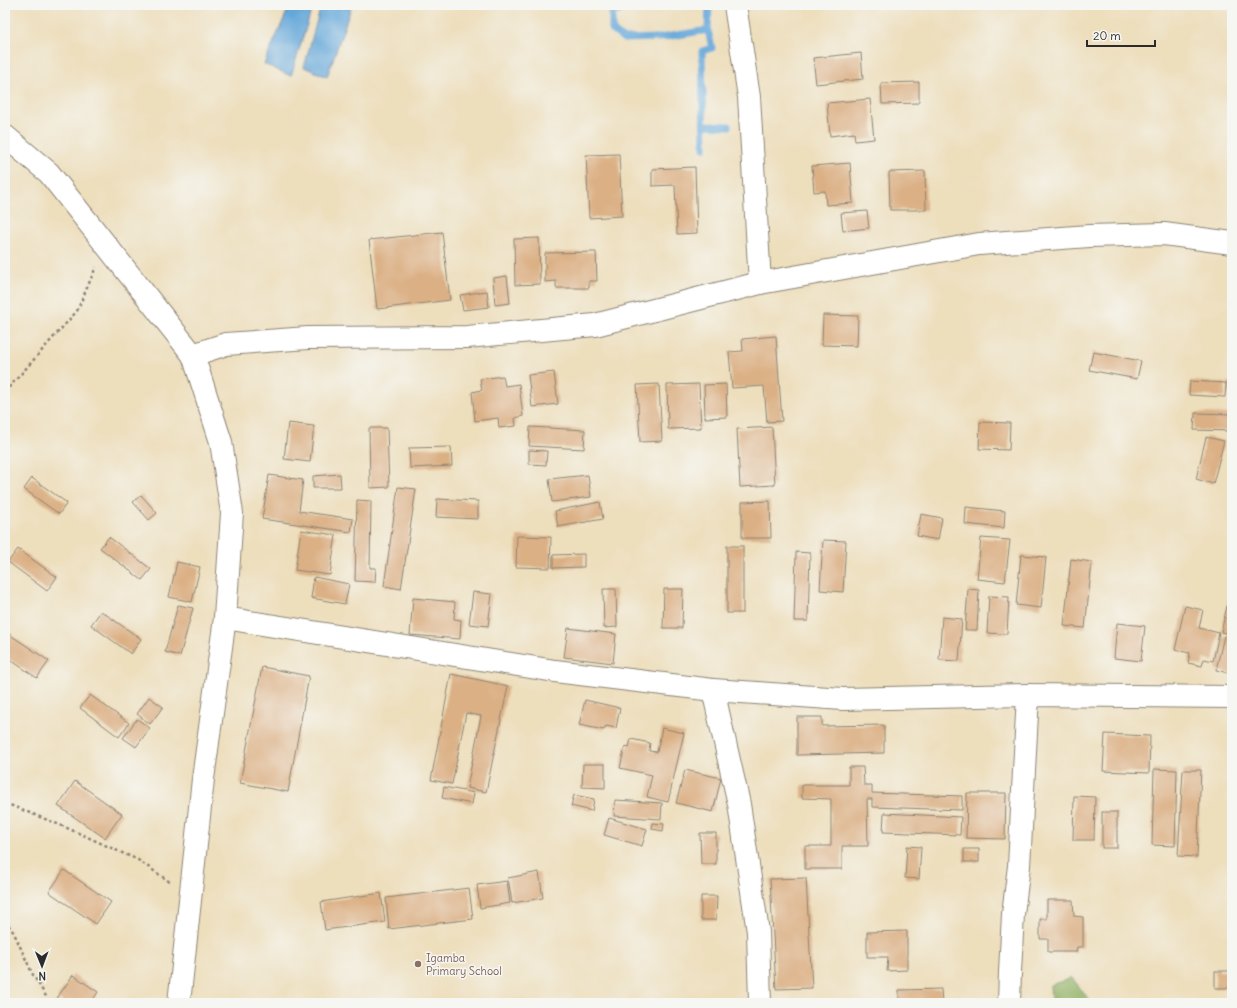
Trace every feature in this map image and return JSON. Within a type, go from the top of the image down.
[{"type":"street","points":[[735,5],[749,97],[760,283]]},
{"type":"street","points":[[5,136],[49,173],[193,355],[221,442],[232,513],[225,618],[203,779],[179,1003]]},
{"type":"street","points":[[193,355],[226,344],[308,338],[467,337],[595,325],[760,283],[979,244],[1089,236],[1164,234],[1232,243]]},
{"type":"street","points":[[225,618],[555,671],[714,690],[843,698],[1028,695],[1232,697]]},
{"type":"street","points":[[714,690],[739,804],[755,910],[758,932],[760,1003]]},
{"type":"street","points":[[1009,1003],[1013,914],[1019,866],[1028,695]]},
{"type":"path","points":[[5,392],[76,311],[105,244]]},
{"type":"path","points":[[5,803],[65,827],[138,860],[190,896]]},
{"type":"path","points":[[5,920],[14,933],[32,973],[50,1003]]},
{"type":"green space","points":[[1072,978],[1092,1003],[1051,1003],[1050,985]]},
{"type":"water","points":[[290,5],[313,5],[291,76],[264,64]]},
{"type":"water","points":[[321,5],[352,5],[327,77],[304,67]]},
{"type":"building","points":[[861,53],[863,79],[816,84],[813,58]]},
{"type":"building","points":[[919,82],[919,103],[882,104],[881,83]]},
{"type":"building","points":[[870,99],[874,139],[855,141],[854,133],[830,136],[827,103]]},
{"type":"building","points":[[619,154],[622,216],[589,218],[586,155]]},
{"type":"building","points":[[850,163],[853,203],[826,205],[825,191],[814,192],[812,166]]},
{"type":"building","points":[[695,167],[697,233],[677,234],[675,185],[652,186],[652,169]]},
{"type":"building","points":[[925,171],[926,210],[890,210],[889,172]]},
{"type":"building","points":[[867,211],[869,228],[843,231],[841,213]]},
{"type":"building","points":[[442,232],[450,300],[377,309],[369,240]]},
{"type":"building","points":[[539,238],[540,284],[515,285],[514,239]]},
{"type":"building","points":[[596,252],[597,281],[589,281],[589,288],[556,288],[556,281],[545,282],[545,253]]},
{"type":"building","points":[[507,276],[510,303],[495,305],[493,278]]},
{"type":"building","points":[[487,291],[489,307],[463,310],[460,295]]},
{"type":"building","points":[[823,315],[858,316],[857,346],[822,345]]},
{"type":"building","points":[[776,336],[782,421],[767,422],[764,386],[732,388],[729,352],[743,351],[742,339]]},
{"type":"building","points":[[1093,352],[1141,361],[1137,379],[1089,370]]},
{"type":"building","points":[[554,372],[558,404],[532,407],[528,375]]},
{"type":"building","points":[[503,376],[505,386],[519,384],[523,416],[515,418],[516,426],[499,428],[498,418],[475,421],[472,392],[482,390],[480,379]]},
{"type":"building","points":[[1190,381],[1226,383],[1225,397],[1189,395]]},
{"type":"building","points":[[1228,382],[1232,382],[1232,393],[1228,392]]},
{"type":"building","points":[[659,384],[662,441],[640,442],[637,385]]},
{"type":"building","points":[[699,384],[701,428],[668,429],[667,385]]},
{"type":"building","points":[[726,384],[727,417],[705,418],[704,385]]},
{"type":"building","points":[[1195,413],[1232,414],[1232,431],[1194,430]]},
{"type":"building","points":[[980,422],[1010,423],[1009,450],[979,449]]},
{"type":"building","points":[[288,423],[314,426],[310,462],[284,459]]},
{"type":"building","points":[[530,427],[585,430],[584,449],[529,446]]},
{"type":"building","points":[[772,427],[775,485],[740,487],[737,429]]},
{"type":"building","points":[[369,428],[387,428],[389,487],[370,488]]},
{"type":"building","points":[[1206,437],[1224,441],[1213,484],[1196,479]]},
{"type":"building","points":[[451,447],[452,466],[410,468],[409,448]]},
{"type":"building","points":[[529,450],[547,451],[546,465],[529,464]]},
{"type":"building","points":[[340,474],[341,488],[313,488],[313,476]]},
{"type":"building","points":[[269,475],[303,480],[299,511],[353,519],[351,532],[262,519]]},
{"type":"building","points":[[588,475],[591,497],[552,502],[549,479]]},
{"type":"building","points":[[32,478],[67,503],[59,514],[24,489]]},
{"type":"building","points":[[398,487],[416,489],[401,589],[384,586]]},
{"type":"building","points":[[141,495],[157,513],[149,520],[133,502]]},
{"type":"building","points":[[437,499],[478,501],[478,519],[436,517]]},
{"type":"building","points":[[357,500],[371,501],[370,568],[376,568],[375,582],[355,581]]},
{"type":"building","points":[[770,501],[771,538],[742,538],[742,502]]},
{"type":"building","points":[[600,502],[603,519],[558,527],[555,511]]},
{"type":"building","points":[[966,507],[1005,511],[1004,528],[965,524]]},
{"type":"building","points":[[921,514],[942,518],[938,540],[917,536]]},
{"type":"building","points":[[301,530],[336,535],[330,575],[295,570]]},
{"type":"building","points":[[517,536],[551,537],[550,568],[516,567]]},
{"type":"building","points":[[109,537],[151,569],[142,580],[100,548]]},
{"type":"building","points":[[981,538],[1010,540],[1005,582],[977,579]]},
{"type":"building","points":[[823,540],[846,541],[843,592],[820,590]]},
{"type":"building","points":[[727,546],[743,546],[743,613],[727,613]]},
{"type":"building","points":[[18,549],[57,577],[47,591],[8,562]]},
{"type":"building","points":[[796,552],[810,553],[808,621],[794,621]]},
{"type":"building","points":[[584,554],[584,567],[553,568],[553,555]]},
{"type":"building","points":[[1021,555],[1046,557],[1041,608],[1016,605]]},
{"type":"building","points":[[1071,559],[1092,562],[1085,628],[1064,626]]},
{"type":"building","points":[[177,562],[200,567],[192,602],[169,597]]},
{"type":"building","points":[[314,577],[349,584],[345,604],[311,598]]},
{"type":"building","points":[[603,589],[616,589],[617,627],[604,628]]},
{"type":"building","points":[[664,589],[683,589],[682,628],[663,628]]},
{"type":"building","points":[[968,589],[979,590],[977,630],[965,630]]},
{"type":"building","points":[[1232,589],[1232,635],[1221,632]]},
{"type":"building","points":[[473,592],[492,594],[488,626],[469,624]]},
{"type":"building","points":[[989,596],[1009,597],[1007,634],[987,633]]},
{"type":"building","points":[[413,598],[455,602],[454,619],[461,620],[460,639],[410,635]]},
{"type":"building","points":[[178,605],[193,608],[180,656],[165,652]]},
{"type":"building","points":[[1185,606],[1203,610],[1199,628],[1219,633],[1213,661],[1204,659],[1202,666],[1188,663],[1190,653],[1175,650]]},
{"type":"building","points":[[101,611],[141,639],[131,654],[91,625]]},
{"type":"building","points":[[942,617],[962,619],[959,661],[939,660]]},
{"type":"building","points":[[1117,623],[1145,626],[1141,661],[1114,658]]},
{"type":"building","points":[[568,628],[616,634],[613,663],[564,657]]},
{"type":"building","points":[[6,632],[49,661],[37,678],[5,656]]},
{"type":"building","points":[[1224,636],[1232,637],[1232,674],[1216,670]]},
{"type":"building","points":[[262,667],[309,676],[288,792],[240,783]]},
{"type":"building","points":[[451,674],[508,686],[486,792],[467,788],[481,716],[466,713],[452,784],[431,780]]},
{"type":"building","points":[[90,695],[129,723],[119,737],[80,708]]},
{"type":"building","points":[[149,697],[163,707],[150,724],[137,714]]},
{"type":"building","points":[[585,700],[620,708],[616,728],[606,726],[604,730],[579,725]]},
{"type":"building","points":[[797,717],[822,717],[822,726],[884,725],[884,753],[797,755]]},
{"type":"building","points":[[137,719],[150,728],[136,747],[123,738]]},
{"type":"building","points":[[662,728],[684,733],[668,802],[647,797],[652,775],[620,768],[625,746],[629,747],[631,739],[650,743],[649,751],[657,752]]},
{"type":"building","points":[[1105,734],[1150,736],[1149,773],[1103,771]]},
{"type":"building","points":[[583,764],[605,764],[605,788],[582,787]]},
{"type":"building","points":[[849,767],[863,767],[864,785],[872,785],[872,793],[962,796],[962,810],[872,807],[872,799],[867,799],[868,846],[842,846],[842,869],[805,869],[805,846],[831,846],[831,799],[802,798],[802,785],[849,785]]},
{"type":"building","points":[[1154,769],[1177,770],[1175,846],[1152,845]]},
{"type":"building","points":[[685,770],[721,778],[713,812],[676,803]]},
{"type":"building","points":[[1183,770],[1201,770],[1197,857],[1178,856]]},
{"type":"building","points":[[75,781],[122,814],[105,838],[58,806]]},
{"type":"building","points":[[444,787],[474,793],[472,804],[442,798]]},
{"type":"building","points":[[967,793],[1006,793],[1005,839],[966,838]]},
{"type":"building","points":[[574,795],[594,799],[592,811],[571,806]]},
{"type":"building","points":[[1074,796],[1095,797],[1094,840],[1073,840]]},
{"type":"building","points":[[615,800],[662,803],[661,819],[614,816]]},
{"type":"building","points":[[1102,812],[1117,812],[1117,848],[1102,848]]},
{"type":"building","points":[[884,813],[961,817],[960,835],[883,832]]},
{"type":"building","points":[[609,818],[647,829],[642,846],[604,835]]},
{"type":"building","points":[[653,823],[664,824],[663,831],[652,829]]},
{"type":"building","points":[[700,833],[716,833],[716,864],[701,864]]},
{"type":"building","points":[[907,846],[921,847],[919,879],[905,878]]},
{"type":"building","points":[[964,849],[979,849],[979,862],[964,862]]},
{"type":"building","points":[[64,870],[111,902],[96,924],[49,892]]},
{"type":"building","points":[[539,872],[543,898],[512,903],[508,878]]},
{"type":"building","points":[[806,878],[812,988],[776,989],[770,879]]},
{"type":"building","points":[[507,881],[510,903],[480,908],[477,885]]},
{"type":"building","points":[[469,888],[473,919],[389,929],[386,898]]},
{"type":"building","points":[[381,893],[385,922],[325,930],[321,902]]},
{"type":"building","points":[[701,896],[717,896],[716,920],[701,920]]},
{"type":"building","points":[[1047,900],[1073,900],[1074,916],[1083,917],[1083,947],[1077,947],[1076,952],[1048,952],[1048,939],[1040,939],[1040,919],[1047,919]]},
{"type":"building","points":[[907,931],[907,970],[887,971],[888,957],[867,957],[867,932]]},
{"type":"building","points":[[1215,971],[1232,971],[1232,988],[1215,988]]},
{"type":"building","points":[[73,975],[98,992],[91,1003],[65,1003],[57,998]]},
{"type":"building","points":[[941,989],[942,1003],[899,1003],[899,990]]},
{"type":"building","points":[[524,1000],[524,1003],[504,1003],[504,1002]]},
{"type":"waterway","points":[[638,5],[612,13],[612,30],[624,39],[659,38],[708,30]]},
{"type":"waterway","points":[[704,148],[702,51],[712,48],[708,30],[709,5]]},
{"type":"waterway","points":[[704,125],[729,126]]},
{"type":"place","name":"Igamba Primary School","points":[[418,964]]}]
